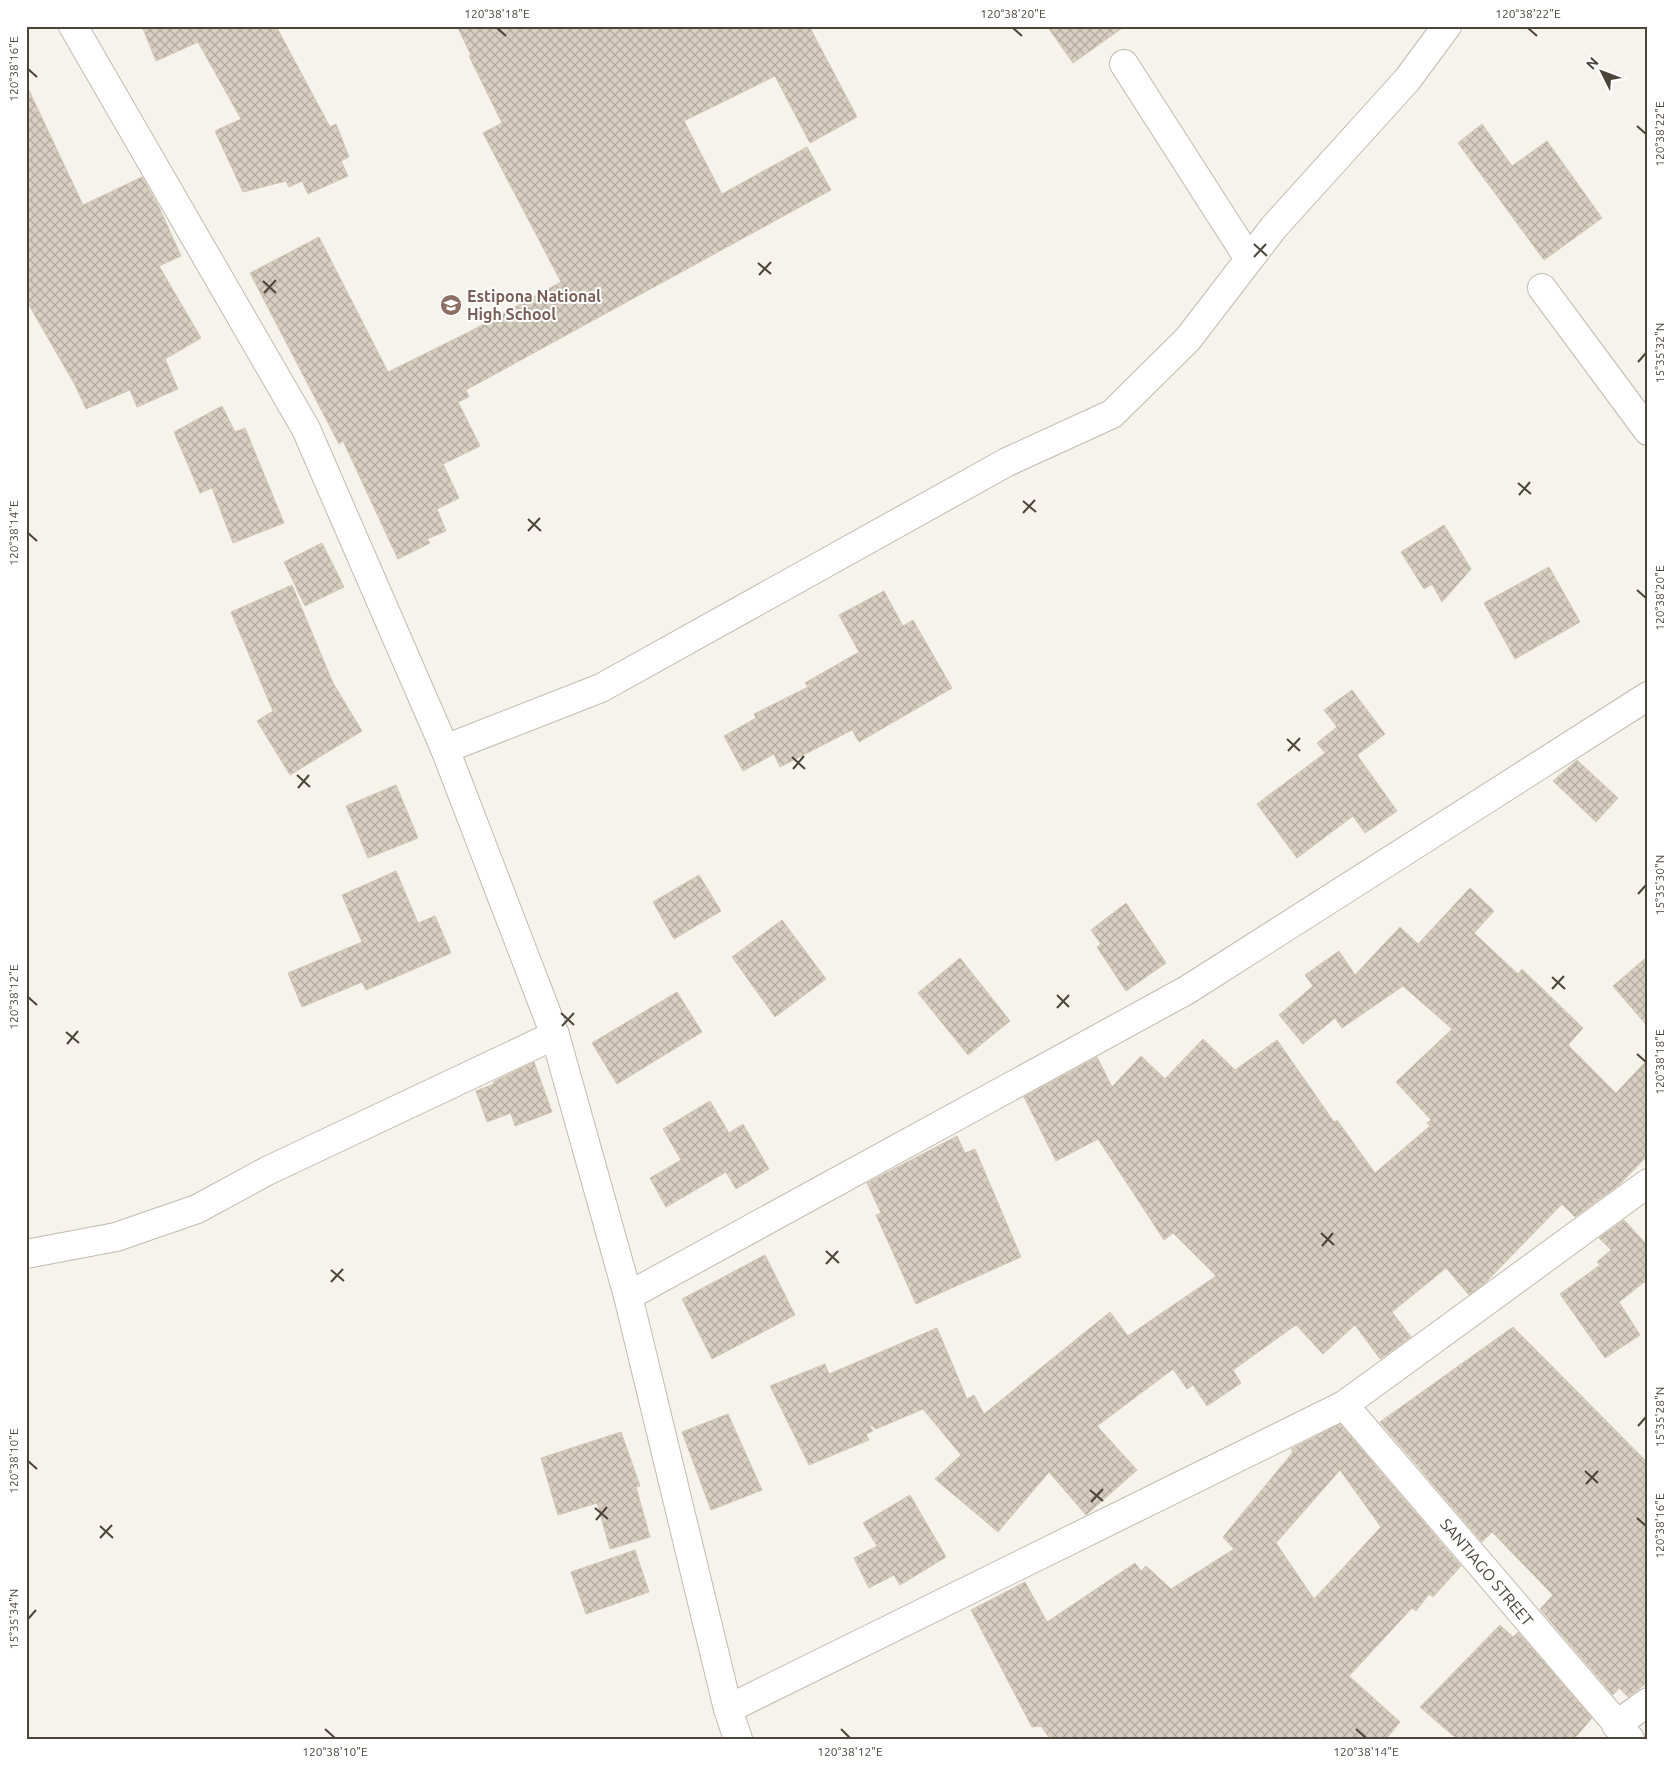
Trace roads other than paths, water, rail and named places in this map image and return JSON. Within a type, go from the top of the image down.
[{"type":"street","points":[[73,26],[306,429],[445,749],[555,1035],[628,1296],[728,1709],[738,1739]]},
{"type":"street","points":[[445,749],[601,688],[1007,462],[1112,414],[1188,339],[1274,227],[1407,80],[1447,26]]},
{"type":"street","points":[[1124,64],[1250,259]]},
{"type":"street","points":[[1542,288],[1648,431]]},
{"type":"street","points":[[628,1296],[1187,990],[1648,696]]},
{"type":"street","points":[[26,1254],[116,1237],[197,1209],[267,1171],[555,1035]]},
{"type":"street","points":[[728,1709],[1344,1405],[1648,1182]]},
{"type":"street","name":"SANTIAGO STREET","points":[[1344,1405],[1623,1732]]},
{"type":"street","points":[[1623,1732],[1648,1702]]},
{"type":"place","name":"Estipona National High School","points":[[451,305]]}]
